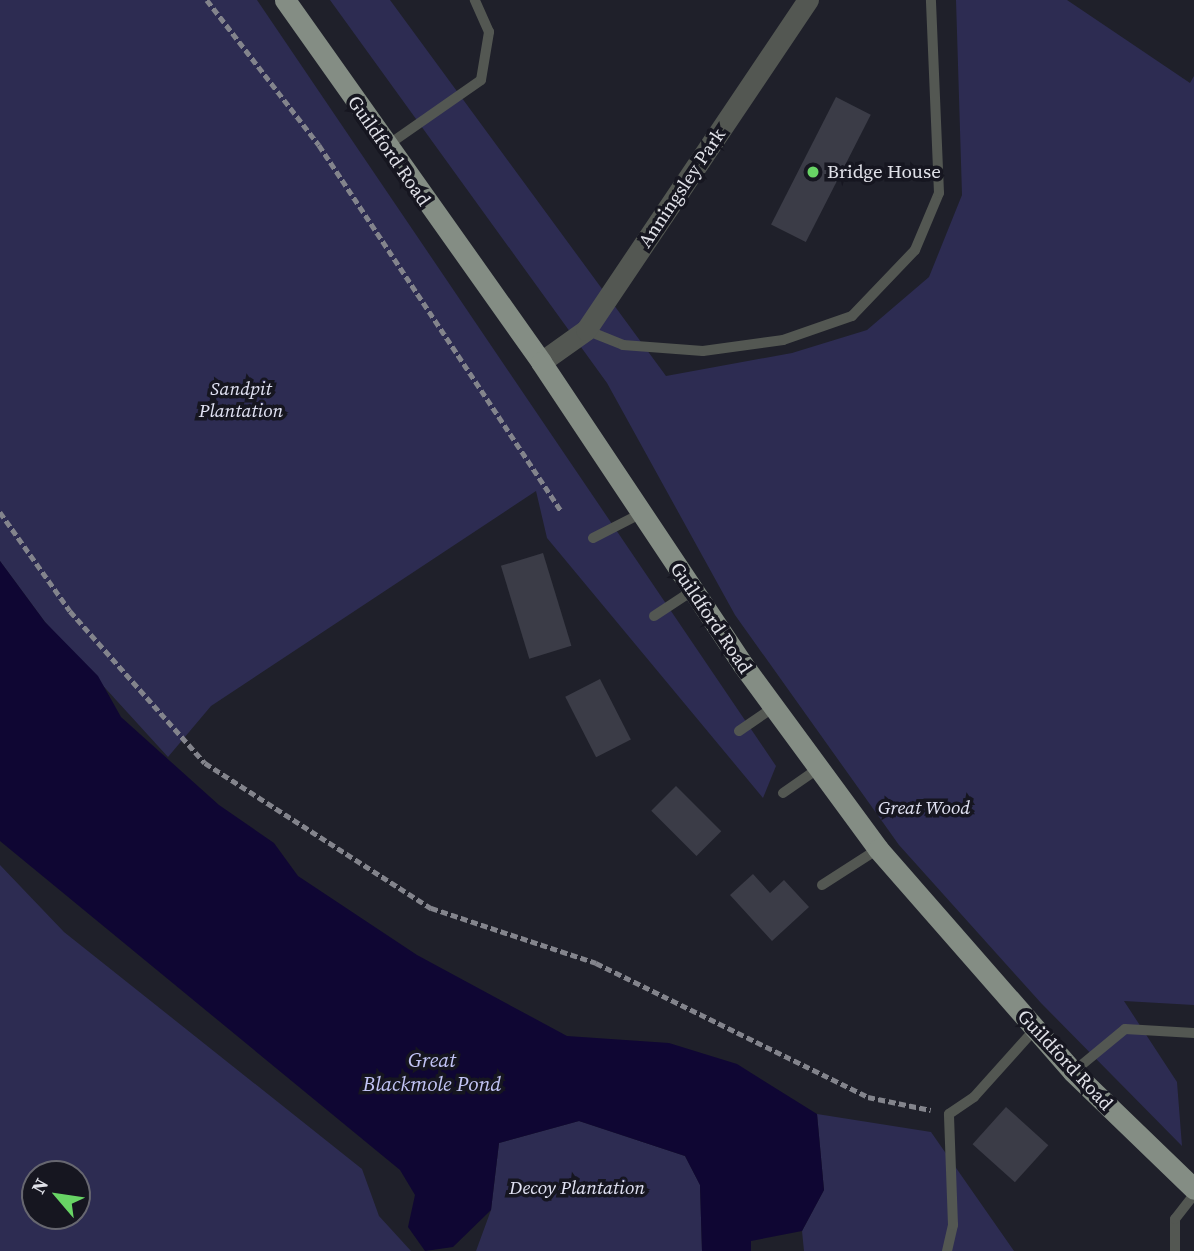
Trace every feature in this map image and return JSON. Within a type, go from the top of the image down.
[{"type":"main road","name":"Guildford Road","points":[[285,0],[385,147],[541,362],[692,591],[878,849],[1073,1072],[1194,1192]]},
{"type":"street","name":"Anningsley Park","points":[[541,362],[586,330],[808,0]]},
{"type":"lane","points":[[385,147],[481,80],[489,32],[475,0]]},
{"type":"lane","points":[[586,330],[623,345],[703,351],[783,340],[852,316],[915,250],[939,193],[931,0]]},
{"type":"lane","points":[[593,538],[640,514]]},
{"type":"lane","points":[[654,616],[692,591]]},
{"type":"lane","points":[[739,731],[774,707]]},
{"type":"lane","points":[[783,793],[819,768]]},
{"type":"lane","points":[[822,885],[878,849]]},
{"type":"lane","points":[[947,1251],[953,1225],[949,1114],[974,1097],[1035,1029]]},
{"type":"lane","points":[[1073,1072],[1125,1030],[1194,1033]]},
{"type":"lane","points":[[1175,1251],[1175,1219],[1194,1192]]},
{"type":"path","points":[[207,0],[319,145],[561,511]]},
{"type":"path","points":[[0,512],[70,611],[205,763],[430,908],[596,963],[868,1097],[949,1114]]},
{"type":"green space","name":"Sandpit Plantation","points":[[0,0],[257,0],[776,766],[763,798],[547,538],[536,491],[211,706],[168,757],[45,622],[0,561]]},
{"type":"green space","name":"Great Wood","points":[[330,0],[390,0],[666,376],[792,353],[867,330],[929,277],[962,195],[956,0],[1067,0],[1190,83],[1194,76],[1194,1005],[1124,1001],[1177,1082],[1182,1146],[1041,1003],[899,845],[735,615],[607,383]]},
{"type":"green space","points":[[0,865],[64,932],[362,1169],[379,1216],[411,1251],[0,1251]]},
{"type":"green space","points":[[817,1114],[931,1132],[1014,1251],[804,1251],[802,1231],[824,1190]]},
{"type":"green space","name":"Decoy Plantation","points":[[579,1121],[685,1156],[700,1185],[702,1251],[476,1251],[491,1210],[499,1143]]},
{"type":"water","name":"Great Blackmole Pond","points":[[0,561],[45,622],[98,676],[121,717],[219,805],[274,843],[298,876],[417,955],[567,1036],[669,1043],[737,1064],[817,1114],[824,1190],[802,1231],[751,1241],[751,1251],[702,1251],[700,1185],[685,1156],[579,1121],[499,1143],[491,1210],[453,1247],[425,1251],[408,1227],[415,1195],[400,1170],[0,841]]},
{"type":"building","name":"Bridge House","points":[[836,97],[871,115],[806,242],[771,224]]},
{"type":"building","points":[[543,553],[571,646],[529,659],[501,566]]},
{"type":"building","points":[[600,679],[631,740],[596,757],[565,697]]},
{"type":"building","points":[[676,786],[721,831],[697,856],[651,811]]},
{"type":"building","points":[[753,874],[770,893],[784,880],[809,907],[772,941],[730,895]]},
{"type":"building","points":[[1006,1107],[1048,1145],[1015,1182],[973,1144]]},
{"type":"place","name":"Bridge House","points":[[813,172]]}]
